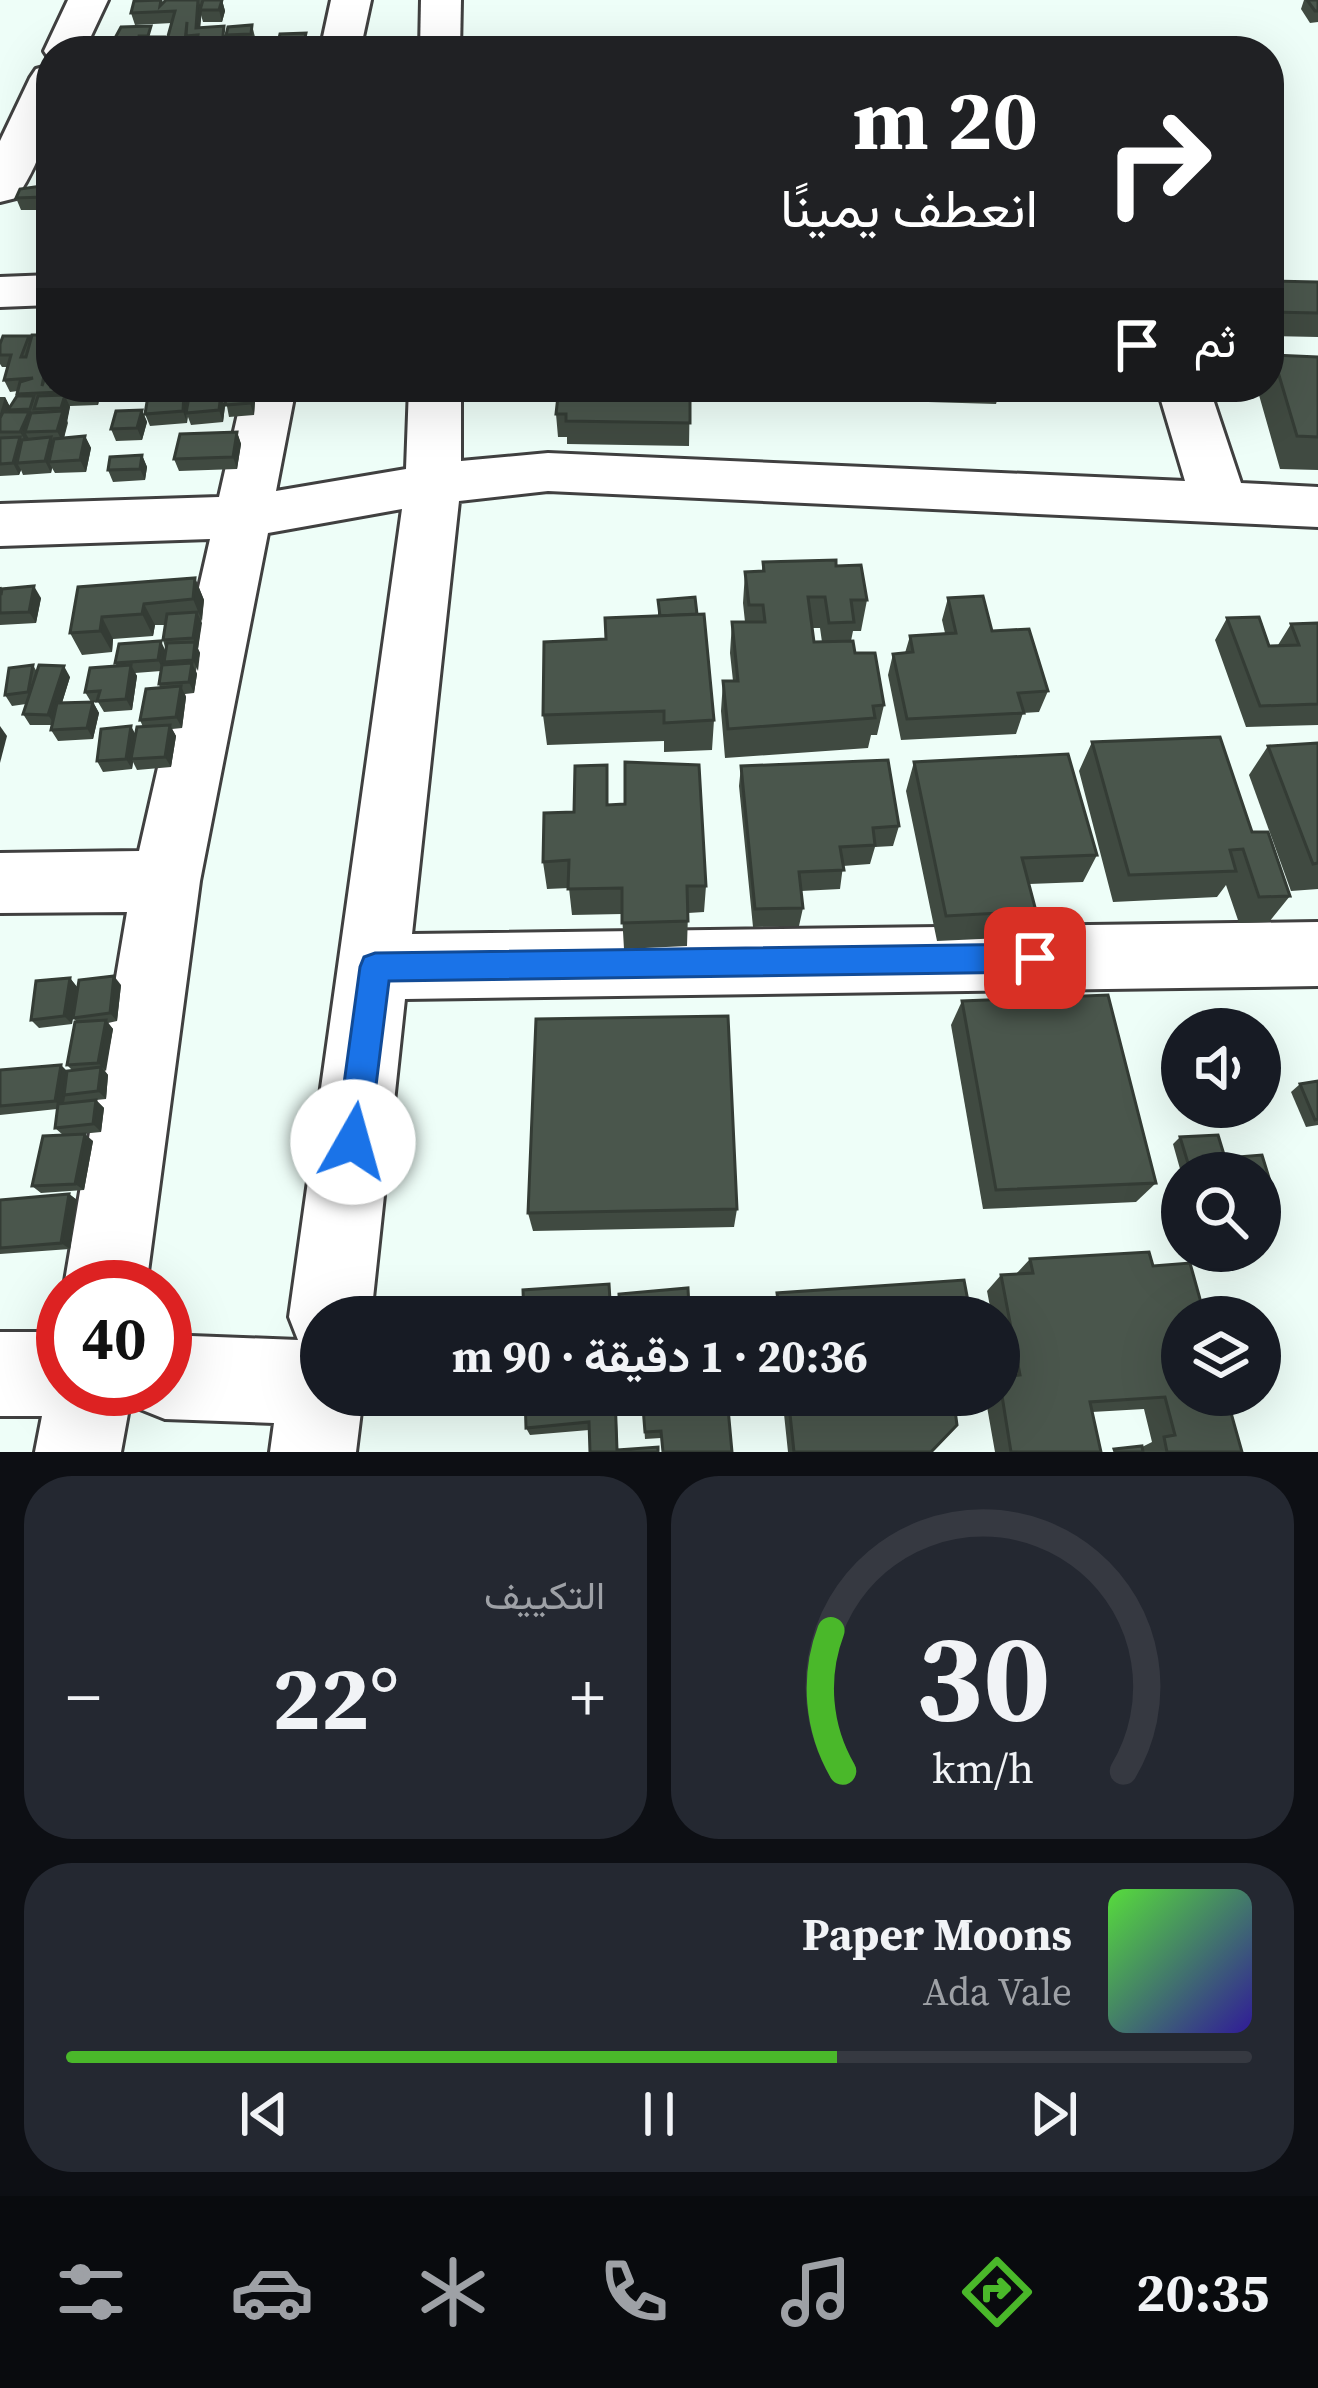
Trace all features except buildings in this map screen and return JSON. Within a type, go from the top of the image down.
[{"type":"street","points":[[71,36],[88,0]]},
{"type":"street","points":[[343,36],[351,0]]},
{"type":"street","points":[[440,36],[441,0]]},
{"type":"street","points":[[0,188],[27,121]]},
{"type":"street","points":[[0,292],[36,291]]},
{"type":"street","points":[[109,1260],[166,881],[267,402]]},
{"type":"street","points":[[334,1296],[433,484],[435,402]]},
{"type":"street","points":[[1188,402],[1220,503]]},
{"type":"street","points":[[0,525],[245,518],[433,484],[548,472],[1318,507]]},
{"type":"street","points":[[0,883],[166,881]]},
{"type":"street","points":[[375,967],[1318,954]]},
{"type":"street","points":[[0,1374],[36,1374]]},
{"type":"street","points":[[192,1379],[300,1386]]},
{"type":"street","points":[[78,1452],[85,1416]]},
{"type":"street","points":[[314,1452],[318,1416]]},
{"type":"route","points":[[353,1142],[375,967],[1035,958]]}]
